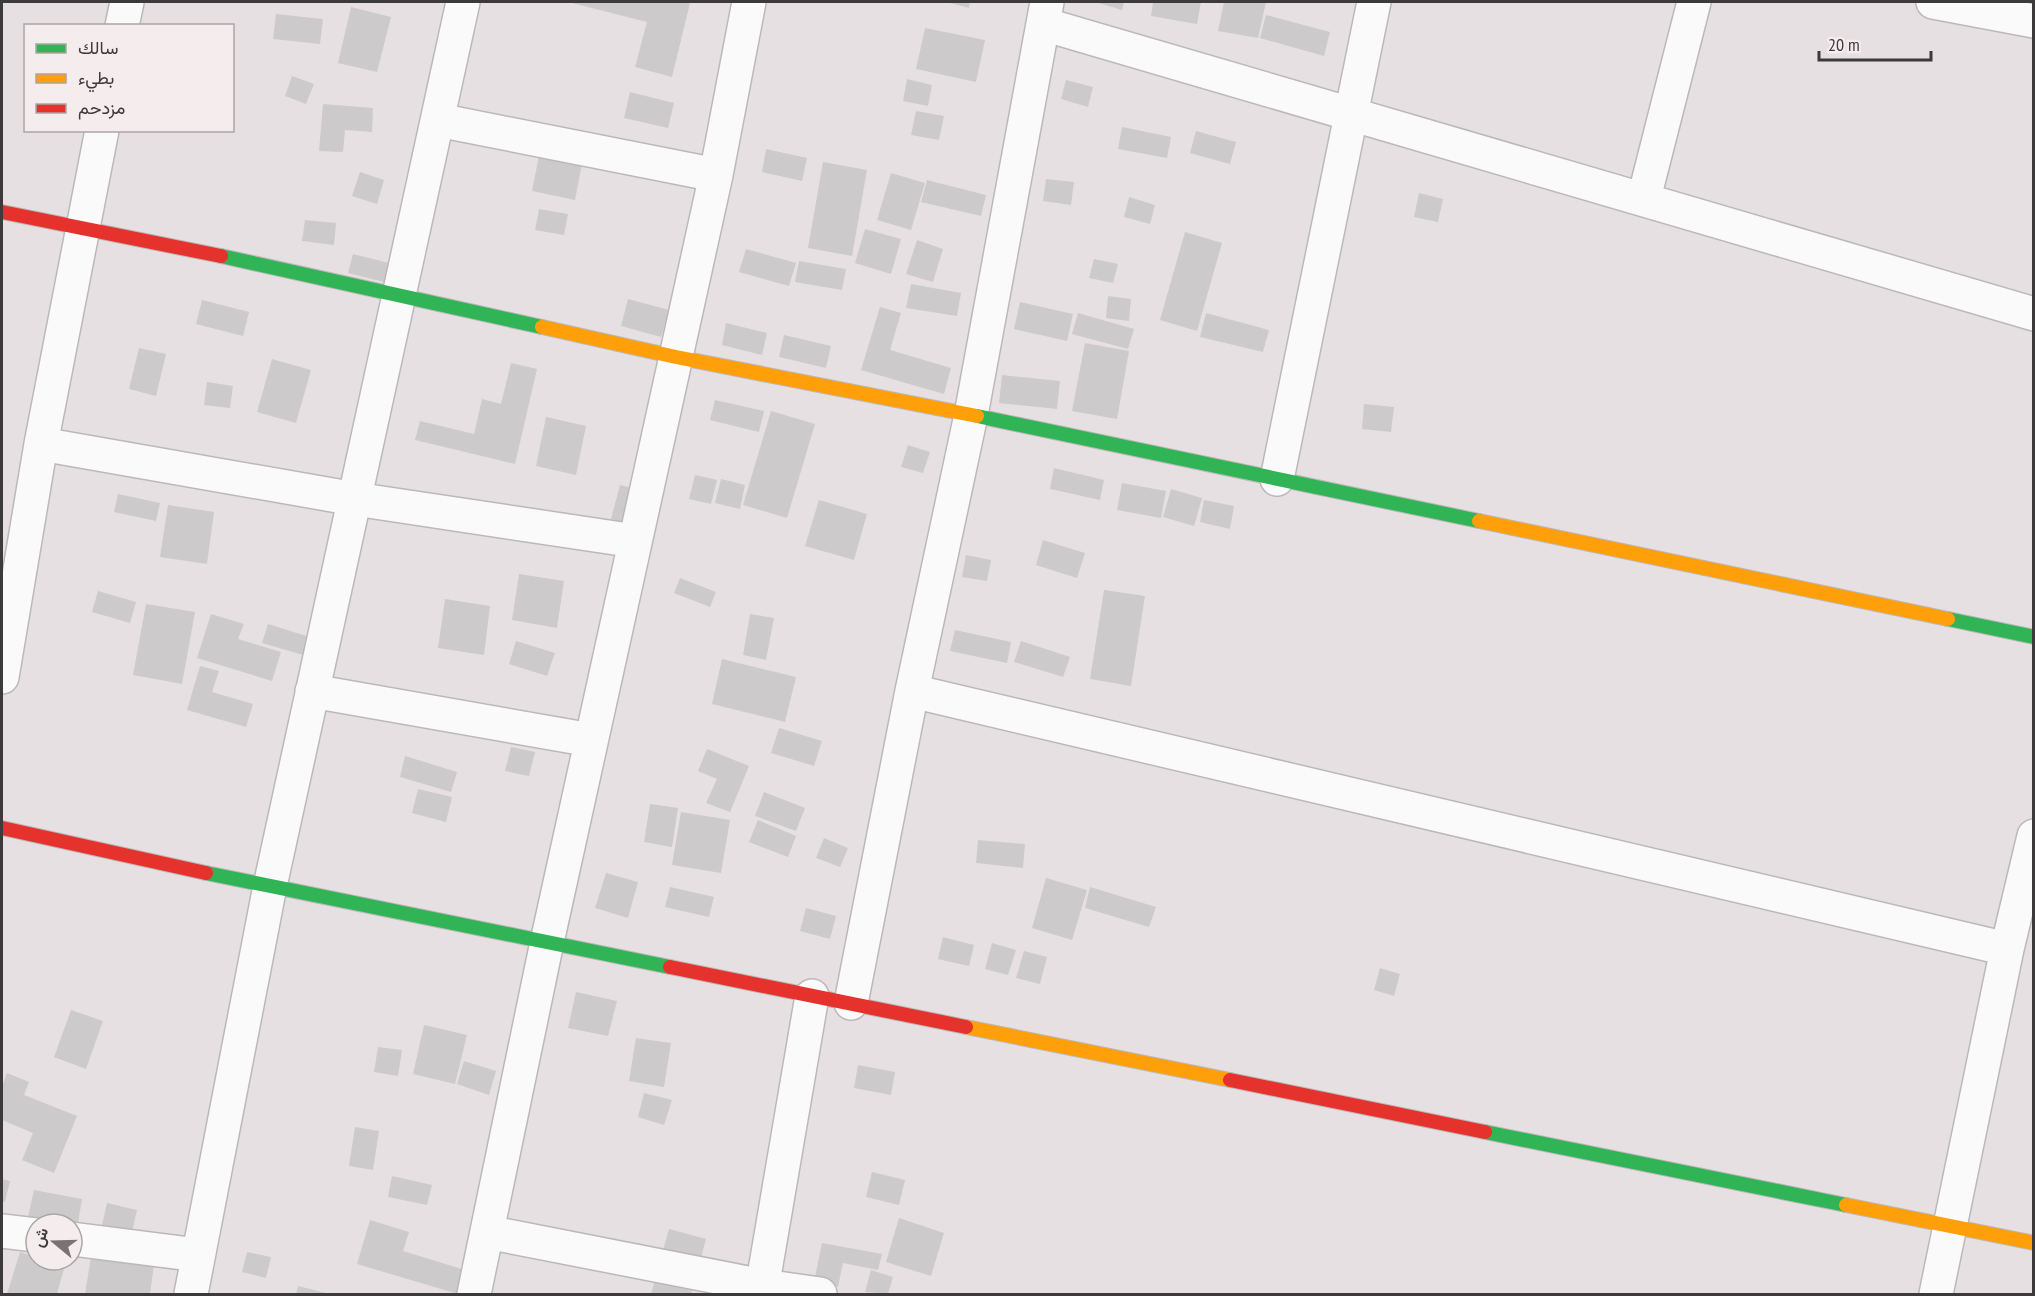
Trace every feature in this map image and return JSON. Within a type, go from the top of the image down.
[{"type":"street","points":[[122,24],[127,2]]},
{"type":"street","points":[[190,1294],[270,886],[463,2]]},
{"type":"street","points":[[474,1294],[547,942],[716,175],[749,2]]},
{"type":"street","points":[[1277,479],[1374,2]]},
{"type":"street","points":[[1644,198],[1694,2]]},
{"type":"street","points":[[1933,2],[2034,21]]},
{"type":"street","points":[[851,1004],[912,692],[971,415],[1045,13],[1353,114],[2034,314]]},
{"type":"street","points":[[438,120],[716,175]]},
{"type":"street","points":[[2,677],[41,444],[102,132]]},
{"type":"street","points":[[2,212],[83,227],[676,357],[971,415],[2034,637]]},
{"type":"street","points":[[41,444],[355,499],[635,541]]},
{"type":"street","points":[[312,691],[591,741]]},
{"type":"street","points":[[912,692],[2007,949]]},
{"type":"street","points":[[2,828],[130,858],[2034,1243]]},
{"type":"street","points":[[1936,1294],[1948,1226],[2007,949],[2034,836]]},
{"type":"street","points":[[762,1290],[812,996]]},
{"type":"street","points":[[2,1231],[24,1234]]},
{"type":"street","points":[[487,1232],[762,1290],[820,1294]]},
{"type":"street","points":[[84,1241],[198,1255]]},
{"type":"building","points":[[568,2],[690,3],[672,77],[635,67],[647,22]]},
{"type":"building","points":[[946,2],[970,2],[969,8]]},
{"type":"building","points":[[1095,2],[1124,2],[1122,10]]},
{"type":"building","points":[[1153,2],[1201,2],[1197,24],[1151,16]]},
{"type":"building","points":[[1224,2],[1266,2],[1258,38],[1218,31]]},
{"type":"building","points":[[351,7],[391,17],[377,72],[338,63]]},
{"type":"building","points":[[276,14],[323,19],[320,44],[273,39]]},
{"type":"building","points":[[1266,15],[1330,32],[1324,56],[1260,38]]},
{"type":"building","points":[[925,28],[985,40],[976,82],[916,69]]},
{"type":"building","points":[[292,76],[314,84],[306,104],[285,96]]},
{"type":"building","points":[[907,79],[932,85],[928,106],[903,101]]},
{"type":"building","points":[[1066,80],[1093,87],[1088,107],[1061,99]]},
{"type":"building","points":[[630,92],[674,103],[668,128],[624,118]]},
{"type":"building","points":[[323,104],[373,108],[372,132],[345,130],[343,152],[319,151]]},
{"type":"building","points":[[916,111],[944,116],[939,140],[911,135]]},
{"type":"building","points":[[545,125],[588,133],[575,200],[532,191]]},
{"type":"building","points":[[1122,127],[1171,137],[1167,158],[1118,149]]},
{"type":"building","points":[[1196,131],[1236,142],[1230,164],[1190,153]]},
{"type":"building","points":[[766,149],[807,158],[802,181],[762,172]]},
{"type":"building","points":[[823,162],[867,170],[852,256],[808,248]]},
{"type":"building","points":[[360,172],[384,180],[377,204],[352,196]]},
{"type":"building","points":[[891,173],[925,183],[911,230],[877,220]]},
{"type":"building","points":[[1046,179],[1074,182],[1071,205],[1043,201]]},
{"type":"building","points":[[927,180],[986,195],[981,216],[921,202]]},
{"type":"building","points":[[1419,193],[1443,199],[1438,222],[1414,217]]},
{"type":"building","points":[[1129,197],[1155,205],[1150,224],[1124,217]]},
{"type":"building","points":[[539,209],[568,214],[564,235],[535,230]]},
{"type":"building","points":[[305,220],[336,223],[334,245],[302,241]]},
{"type":"building","points":[[865,229],[901,239],[891,274],[855,263]]},
{"type":"building","points":[[1185,232],[1222,243],[1197,331],[1160,320]]},
{"type":"building","points":[[917,240],[943,249],[933,282],[906,274]]},
{"type":"building","points":[[746,249],[796,263],[789,286],[739,272]]},
{"type":"building","points":[[353,254],[389,263],[384,282],[348,273]]},
{"type":"building","points":[[1094,259],[1118,264],[1113,283],[1089,278]]},
{"type":"building","points":[[799,261],[846,269],[842,290],[795,282]]},
{"type":"building","points":[[911,284],[961,293],[957,316],[906,308]]},
{"type":"building","points":[[1108,296],[1131,299],[1129,321],[1106,318]]},
{"type":"building","points":[[628,299],[669,310],[661,337],[621,326]]},
{"type":"building","points":[[202,300],[249,312],[243,336],[196,324]]},
{"type":"building","points":[[1020,302],[1073,314],[1067,341],[1014,329]]},
{"type":"building","points":[[880,307],[901,313],[890,350],[951,368],[944,394],[861,370]]},
{"type":"building","points":[[1078,313],[1134,329],[1128,349],[1072,334]]},
{"type":"building","points":[[1206,313],[1269,330],[1263,352],[1200,337]]},
{"type":"building","points":[[726,323],[767,333],[762,355],[722,345]]},
{"type":"building","points":[[784,335],[831,346],[826,368],[779,357]]},
{"type":"building","points":[[1085,343],[1129,351],[1117,419],[1072,411]]},
{"type":"building","points":[[139,348],[166,354],[156,396],[129,389]]},
{"type":"building","points":[[272,359],[311,370],[296,423],[257,412]]},
{"type":"building","points":[[511,363],[537,369],[515,464],[415,440],[420,421],[474,434],[482,399],[501,404]]},
{"type":"building","points":[[1002,375],[1060,381],[1057,409],[999,403]]},
{"type":"building","points":[[207,382],[233,386],[230,408],[204,405]]},
{"type":"building","points":[[715,400],[764,411],[759,432],[710,420]]},
{"type":"building","points":[[1364,404],[1394,407],[1391,432],[1362,429]]},
{"type":"building","points":[[771,411],[815,424],[787,518],[743,505]]},
{"type":"building","points":[[546,417],[586,426],[576,475],[536,466]]},
{"type":"building","points":[[908,445],[930,452],[923,473],[901,467]]},
{"type":"building","points":[[1054,468],[1104,480],[1100,500],[1050,489]]},
{"type":"building","points":[[695,475],[717,480],[711,504],[689,499]]},
{"type":"building","points":[[721,479],[745,485],[740,509],[715,503]]},
{"type":"building","points":[[1122,483],[1166,491],[1161,518],[1117,510]]},
{"type":"building","points":[[620,485],[640,490],[632,524],[611,519]]},
{"type":"building","points":[[1171,489],[1202,498],[1194,526],[1163,517]]},
{"type":"building","points":[[118,494],[160,503],[156,521],[114,512]]},
{"type":"building","points":[[819,500],[867,514],[854,560],[805,546]]},
{"type":"building","points":[[1204,500],[1234,506],[1230,529],[1200,522]]},
{"type":"building","points":[[168,505],[214,512],[207,564],[160,557]]},
{"type":"building","points":[[1043,540],[1085,553],[1077,578],[1036,565]]},
{"type":"building","points":[[966,555],[991,560],[987,581],[962,577]]},
{"type":"building","points":[[519,574],[564,581],[557,628],[512,620]]},
{"type":"building","points":[[680,578],[716,592],[710,607],[674,593]]},
{"type":"building","points":[[1104,590],[1145,596],[1131,686],[1090,679]]},
{"type":"building","points":[[98,591],[136,602],[130,623],[92,612]]},
{"type":"building","points":[[445,599],[490,606],[484,655],[438,648]]},
{"type":"building","points":[[146,604],[195,612],[182,684],[133,675]]},
{"type":"building","points":[[211,614],[244,624],[238,639],[281,652],[272,681],[197,658]]},
{"type":"building","points":[[750,614],[774,618],[766,660],[743,655]]},
{"type":"building","points":[[268,624],[316,639],[310,657],[262,643]]},
{"type":"building","points":[[955,630],[1011,642],[1007,663],[950,651]]},
{"type":"building","points":[[516,641],[555,653],[547,676],[509,664]]},
{"type":"building","points":[[1021,641],[1070,657],[1063,677],[1014,662]]},
{"type":"building","points":[[722,659],[796,677],[785,722],[712,704]]},
{"type":"building","points":[[200,666],[219,671],[212,692],[253,704],[246,727],[187,710]]},
{"type":"building","points":[[779,728],[822,741],[814,766],[771,753]]},
{"type":"building","points":[[511,747],[535,752],[529,776],[505,771]]},
{"type":"building","points":[[707,749],[749,766],[730,812],[706,803],[717,779],[698,771]]},
{"type":"building","points":[[405,756],[457,772],[451,792],[400,777]]},
{"type":"building","points":[[418,789],[452,797],[446,822],[412,813]]},
{"type":"building","points":[[764,792],[805,808],[796,831],[755,816]]},
{"type":"building","points":[[650,804],[678,808],[672,847],[644,842]]},
{"type":"building","points":[[681,812],[730,820],[721,873],[672,865]]},
{"type":"building","points":[[758,820],[796,836],[788,857],[749,842]]},
{"type":"building","points":[[824,838],[848,848],[840,867],[816,858]]},
{"type":"building","points":[[978,840],[1025,844],[1023,868],[976,863]]},
{"type":"building","points":[[606,873],[638,882],[628,918],[595,908]]},
{"type":"building","points":[[1046,878],[1087,890],[1072,940],[1032,928]]},
{"type":"building","points":[[670,887],[714,897],[709,917],[665,907]]},
{"type":"building","points":[[1090,887],[1156,907],[1149,927],[1085,908]]},
{"type":"building","points":[[806,908],[836,916],[830,939],[800,931]]},
{"type":"building","points":[[943,937],[974,945],[969,966],[938,959]]},
{"type":"building","points":[[992,943],[1016,950],[1008,975],[985,969]]},
{"type":"building","points":[[1024,951],[1047,957],[1040,984],[1016,978]]},
{"type":"building","points":[[1380,968],[1400,974],[1394,996],[1374,990]]},
{"type":"building","points":[[576,992],[617,1001],[608,1036],[568,1028]]},
{"type":"building","points":[[71,1010],[103,1021],[86,1069],[54,1057]]},
{"type":"building","points":[[424,1025],[467,1035],[455,1084],[413,1074]]},
{"type":"building","points":[[636,1038],[671,1043],[664,1087],[629,1081]]},
{"type":"building","points":[[378,1047],[402,1050],[398,1076],[374,1072]]},
{"type":"building","points":[[464,1061],[496,1071],[489,1095],[457,1084]]},
{"type":"building","points":[[858,1065],[895,1072],[891,1095],[854,1088]]},
{"type":"building","points":[[7,1073],[29,1082],[24,1095],[77,1116],[54,1173],[22,1160],[33,1133],[2,1120],[2,1086]]},
{"type":"building","points":[[644,1093],[672,1100],[664,1125],[638,1117]]},
{"type":"building","points":[[355,1127],[379,1131],[373,1170],[349,1166]]},
{"type":"building","points":[[872,1172],[905,1180],[899,1205],[866,1197]]},
{"type":"building","points":[[392,1176],[432,1185],[427,1205],[388,1197]]},
{"type":"building","points":[[2,1179],[10,1181],[5,1202],[2,1201]]},
{"type":"building","points":[[34,1190],[82,1199],[80,1212],[29,1212]]},
{"type":"building","points":[[107,1203],[137,1210],[132,1232],[102,1225]]},
{"type":"building","points":[[899,1218],[944,1233],[931,1276],[886,1262]]},
{"type":"building","points":[[370,1220],[409,1232],[403,1251],[465,1270],[458,1294],[357,1264]]},
{"type":"building","points":[[669,1229],[706,1239],[691,1294],[651,1294]]},
{"type":"building","points":[[95,1232],[154,1265],[150,1294],[85,1294]]},
{"type":"building","points":[[822,1243],[882,1254],[878,1270],[843,1263],[838,1287],[814,1282]]},
{"type":"building","points":[[20,1252],[24,1253],[24,1272],[63,1272],[57,1294],[7,1294]]},
{"type":"building","points":[[247,1252],[271,1257],[266,1278],[242,1272]]},
{"type":"building","points":[[871,1270],[893,1277],[888,1294],[865,1292]]},
{"type":"building","points":[[298,1286],[330,1294],[296,1294]]},
{"type":"traffic: fast","points":[[221,256],[542,327]]},
{"type":"traffic: fast","points":[[977,416],[1479,521]]},
{"type":"traffic: fast","points":[[1948,619],[2034,637]]},
{"type":"traffic: fast","points":[[206,873],[670,967]]},
{"type":"traffic: fast","points":[[1485,1132],[1846,1205]]},
{"type":"traffic: slow","points":[[542,327],[676,357],[977,416]]},
{"type":"traffic: slow","points":[[1479,521],[1948,619]]},
{"type":"traffic: slow","points":[[966,1027],[1230,1080]]},
{"type":"traffic: slow","points":[[1846,1205],[2034,1243]]},
{"type":"traffic: jam","points":[[2,212],[221,256]]},
{"type":"traffic: jam","points":[[2,828],[206,873]]},
{"type":"traffic: jam","points":[[670,967],[966,1027]]},
{"type":"traffic: jam","points":[[1230,1080],[1485,1132]]}]
